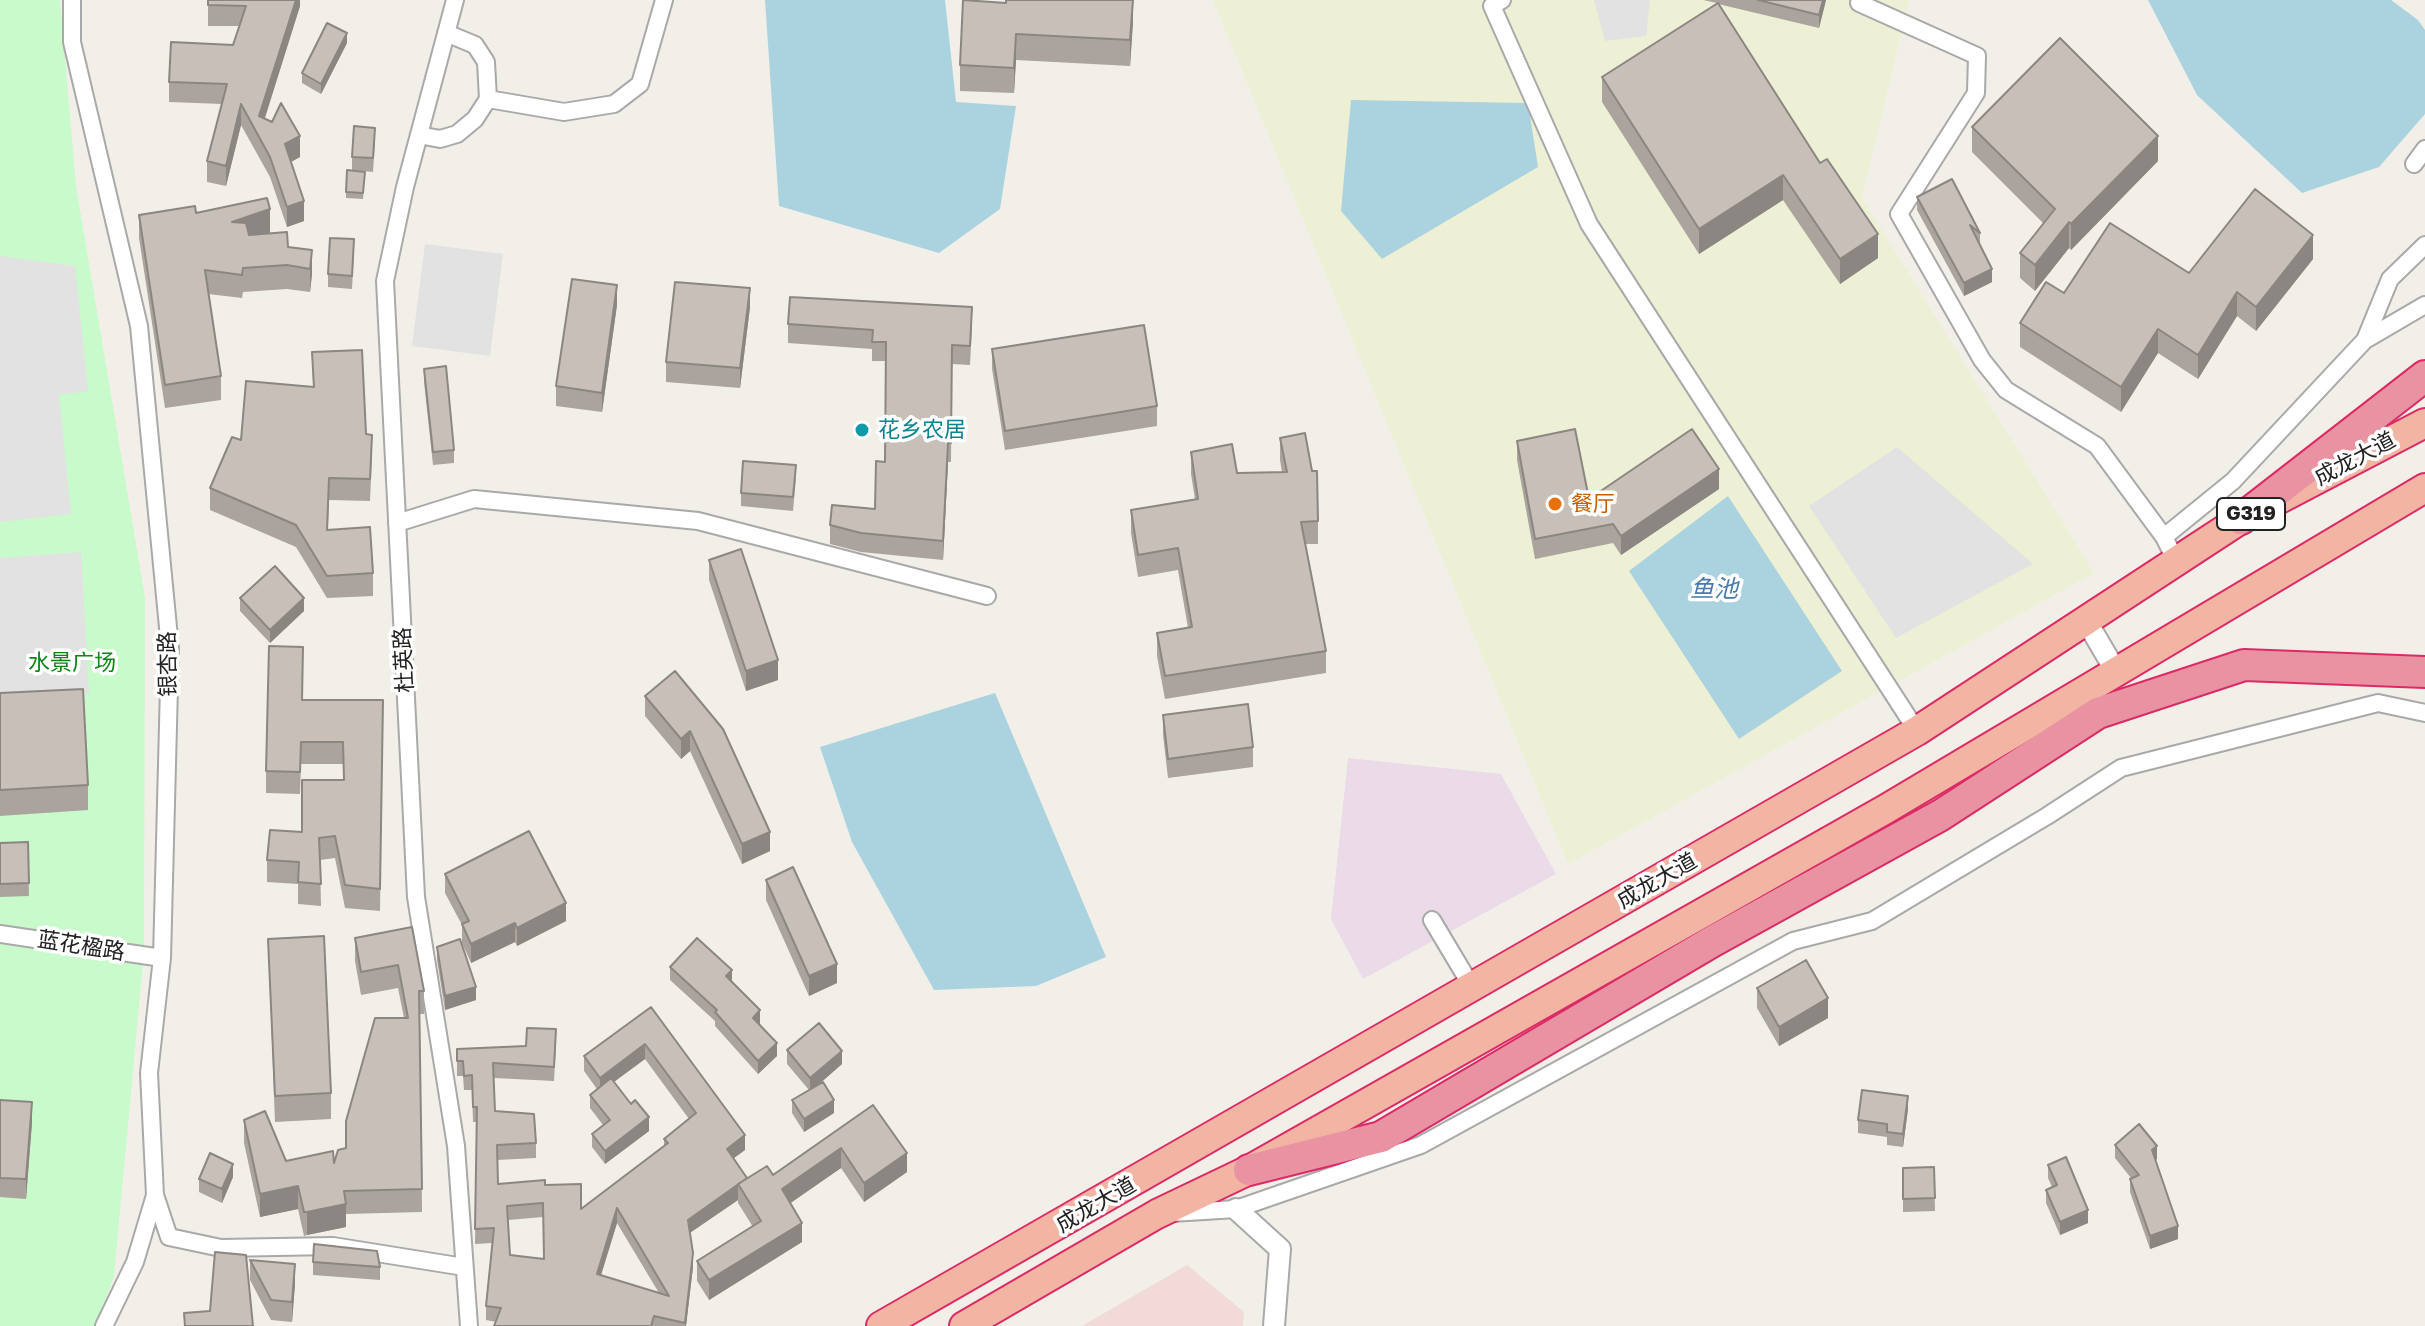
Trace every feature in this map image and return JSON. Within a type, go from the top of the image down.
[{"type":"highway","points":[[2241,519],[2425,376]]},
{"type":"highway","name":"成龙大道","points":[[881,1326],[1917,731],[2241,519],[2425,423]]},
{"type":"highway","name":"成龙大道","points":[[964,1326],[1157,1214],[1249,1170],[1886,809],[2425,488]]},
{"type":"highway","points":[[1249,1170],[1381,1137],[1713,941],[1941,815],[2098,713],[2244,665],[2425,672]]},
{"type":"street","name":"银杏路","points":[[72,0],[72,42],[139,326],[169,633],[162,958],[149,1073],[155,1195],[135,1262],[104,1326]]},
{"type":"street","name":"杜英路","points":[[455,0],[385,281],[416,897],[456,1146],[469,1326]]},
{"type":"street","points":[[488,99],[564,112],[614,104],[640,84],[664,0]]},
{"type":"street","points":[[1494,2],[1589,224],[1917,731]]},
{"type":"street","points":[[1859,3],[1977,56],[1976,93],[1899,214],[1982,360],[2006,390],[2097,446],[2164,537],[2177,563]]},
{"type":"street","points":[[419,135],[440,139],[457,134],[475,119],[488,99],[486,62],[475,45],[446,33]]},
{"type":"street","points":[[2414,164],[2425,149]]},
{"type":"street","points":[[2365,340],[2390,279],[2425,245]]},
{"type":"street","points":[[2164,537],[2233,481],[2365,340],[2425,305]]},
{"type":"street","points":[[397,523],[474,499],[698,521],[987,596]]},
{"type":"street","points":[[2087,622],[2115,670]]},
{"type":"street","points":[[1157,1214],[1236,1209],[1421,1145],[1793,941],[1872,921],[2121,768],[2378,703],[2425,713]]},
{"type":"street","points":[[1432,920],[1472,987]]},
{"type":"street","name":"蓝花楹路","points":[[0,934],[162,958]]},
{"type":"street","points":[[155,1195],[169,1237],[221,1248],[333,1246],[464,1267]]},
{"type":"street","points":[[1236,1209],[1280,1249],[1274,1326]]},
{"type":"shaded area","points":[[1594,0],[1650,0],[1646,36],[1605,41]]},
{"type":"shaded area","points":[[425,244],[503,254],[490,356],[412,346]]},
{"type":"shaded area","points":[[0,256],[75,266],[88,391],[59,395],[71,514],[0,522]]},
{"type":"shaded area","points":[[1897,447],[2033,564],[1896,638],[1809,506]]},
{"type":"shaded area","points":[[81,552],[89,693],[0,699],[0,558]]},
{"type":"shaded area","points":[[1348,758],[1501,774],[1556,874],[1363,979],[1331,919]]},
{"type":"shaded area","points":[[1187,1265],[1244,1312],[1243,1326],[1082,1326]]},
{"type":"green space","name":"水景广场","points":[[0,0],[60,0],[76,186],[145,598],[144,952],[114,1276],[96,1326],[0,1326]]},
{"type":"green space","points":[[1213,0],[1909,0],[1862,198],[2094,573],[1568,864]]},
{"type":"water","points":[[765,0],[945,0],[956,102],[1016,106],[1000,209],[939,253],[779,206]]},
{"type":"water","points":[[2148,0],[2391,0],[2418,20],[2425,30],[2425,114],[2379,167],[2302,193],[2197,95]]},
{"type":"water","points":[[1351,100],[1528,103],[1538,167],[1382,259],[1341,211]]},
{"type":"water","name":"鱼池","points":[[1728,496],[1842,671],[1739,739],[1629,571]]},
{"type":"water","points":[[995,693],[1106,957],[1036,986],[934,990],[852,842],[820,747]]},
{"type":"building","points":[[208,0],[296,0],[259,116],[272,122],[281,103],[300,136],[285,144],[304,201],[287,207],[270,157],[241,104],[226,166],[207,161],[227,84],[169,82],[171,42],[233,45],[246,6],[208,5]]},
{"type":"building","points":[[963,0],[1006,3],[1006,0],[1133,0],[1130,40],[1016,34],[1014,68],[960,65]]},
{"type":"building","points":[[1758,0],[1823,0],[1819,15]]},
{"type":"building","points":[[1718,3],[1820,163],[1827,159],[1878,234],[1840,259],[1783,175],[1699,229],[1602,77]]},
{"type":"building","points":[[327,23],[347,33],[321,84],[302,73]]},
{"type":"building","points":[[2060,38],[2158,136],[2071,224],[2069,222],[2035,265],[2020,253],[2055,209],[1972,127]]},
{"type":"building","points":[[354,126],[375,128],[373,158],[352,157]]},
{"type":"building","points":[[347,170],[365,172],[363,193],[346,192]]},
{"type":"building","points":[[1952,179],[1980,233],[1970,225],[1992,269],[1964,283],[1917,197]]},
{"type":"building","points":[[2255,189],[2313,235],[2256,307],[2237,292],[2198,355],[2158,329],[2121,387],[2020,323],[2046,282],[2064,293],[2110,223],[2189,273]]},
{"type":"building","points":[[267,198],[270,209],[232,222],[246,223],[249,235],[287,232],[288,247],[312,250],[310,269],[287,265],[243,268],[242,275],[205,270],[221,376],[165,385],[139,215],[195,206],[196,213]]},
{"type":"building","points":[[330,238],[354,239],[352,276],[328,274]]},
{"type":"building","points":[[572,279],[617,285],[602,393],[556,386]]},
{"type":"building","points":[[675,282],[750,288],[740,368],[666,362]]},
{"type":"building","points":[[790,297],[972,307],[970,346],[952,345],[951,443],[948,443],[943,541],[861,533],[830,525],[832,505],[875,509],[876,461],[885,462],[886,342],[872,342],[873,330],[788,324]]},
{"type":"building","points":[[1144,325],[1157,406],[1005,431],[992,349]]},
{"type":"building","points":[[362,350],[366,434],[372,435],[370,479],[329,478],[327,530],[370,527],[373,573],[327,576],[296,525],[210,488],[232,437],[241,440],[246,381],[314,387],[312,352]]},
{"type":"building","points":[[446,366],[454,450],[433,452],[424,369]]},
{"type":"building","points":[[1575,429],[1589,499],[1692,429],[1719,469],[1621,536],[1613,524],[1535,539],[1517,441]]},
{"type":"building","points":[[1305,433],[1312,471],[1317,471],[1318,521],[1301,522],[1326,651],[1165,676],[1157,633],[1192,627],[1178,548],[1138,555],[1131,510],[1198,499],[1191,452],[1232,444],[1237,473],[1287,472],[1280,438]]},
{"type":"building","points":[[743,461],[796,465],[793,497],[741,493]]},
{"type":"building","points":[[741,549],[778,660],[746,671],[709,560]]},
{"type":"building","points":[[275,566],[304,598],[270,630],[240,598]]},
{"type":"building","points":[[269,646],[303,647],[302,700],[383,700],[380,889],[345,885],[335,836],[319,838],[321,884],[298,882],[299,862],[267,860],[270,830],[302,832],[302,780],[344,780],[343,742],[301,742],[300,772],[266,771]]},
{"type":"building","points":[[675,671],[723,729],[770,832],[742,844],[690,731],[681,739],[645,696]]},
{"type":"building","points":[[83,689],[88,785],[0,790],[0,693]]},
{"type":"building","points":[[1248,704],[1253,747],[1168,759],[1163,715]]},
{"type":"building","points":[[529,831],[566,903],[517,928],[515,923],[471,944],[462,924],[469,921],[445,874]]},
{"type":"building","points":[[28,842],[29,883],[0,884],[0,843]]},
{"type":"building","points":[[793,867],[837,964],[809,976],[766,880]]},
{"type":"building","points":[[412,927],[424,991],[419,991],[422,1189],[344,1191],[346,1204],[307,1212],[304,1212],[298,1186],[260,1194],[244,1120],[265,1111],[286,1161],[333,1151],[334,1163],[338,1150],[346,1148],[346,1121],[375,1018],[408,1018],[398,965],[361,972],[355,938]]},
{"type":"building","points":[[324,936],[331,1093],[275,1096],[268,939]]},
{"type":"building","points":[[697,938],[732,970],[726,976],[760,1010],[753,1018],[777,1043],[758,1061],[715,1012],[717,1010],[670,967]]},
{"type":"building","points":[[460,939],[476,987],[445,996],[437,947]]},
{"type":"building","points":[[1806,960],[1828,998],[1779,1027],[1757,988]]},
{"type":"building","points":[[651,1007],[745,1135],[727,1149],[747,1178],[688,1220],[693,1253],[685,1323],[654,1316],[651,1326],[494,1326],[501,1308],[486,1306],[494,1228],[475,1229],[477,1107],[473,1107],[472,1075],[464,1076],[463,1061],[457,1061],[457,1049],[526,1046],[527,1028],[556,1029],[554,1067],[493,1063],[495,1111],[534,1114],[536,1143],[497,1145],[498,1184],[545,1180],[545,1185],[581,1184],[581,1209],[668,1143],[664,1139],[696,1113],[645,1044],[600,1078],[584,1056]],"holes":[[[543,1203],[544,1259],[510,1255],[507,1206]],[[617,1208],[669,1296],[597,1274]]]},
{"type":"building","points":[[819,1023],[842,1051],[810,1078],[787,1050]]},
{"type":"building","points":[[611,1078],[631,1104],[635,1100],[649,1117],[605,1151],[592,1134],[610,1120],[590,1095]]},
{"type":"building","points":[[823,1082],[834,1100],[804,1119],[792,1100]]},
{"type":"building","points":[[1862,1090],[1908,1096],[1903,1134],[1887,1132],[1887,1124],[1858,1120]]},
{"type":"building","points":[[0,1100],[32,1102],[26,1179],[0,1178]]},
{"type":"building","points":[[873,1105],[907,1153],[864,1183],[841,1148],[782,1189],[802,1223],[709,1280],[697,1261],[761,1221],[738,1184],[767,1166],[773,1175]]},
{"type":"building","points":[[2139,1124],[2157,1146],[2152,1150],[2178,1226],[2150,1236],[2130,1179],[2139,1175],[2115,1145]]},
{"type":"building","points":[[210,1153],[233,1164],[222,1189],[199,1179]]},
{"type":"building","points":[[2066,1157],[2088,1210],[2060,1222],[2046,1190],[2057,1185],[2048,1165]]},
{"type":"building","points":[[1934,1167],[1935,1198],[1903,1199],[1903,1168]]},
{"type":"building","points":[[314,1244],[377,1251],[380,1267],[313,1262]]},
{"type":"building","points":[[215,1252],[246,1255],[253,1326],[185,1326],[184,1313],[210,1311]]},
{"type":"building","points":[[250,1260],[295,1264],[292,1302],[271,1300]]},
{"type":"place","name":"花乡农居","points":[[862,430]]},
{"type":"place","name":"餐厅","points":[[1555,504]]}]
